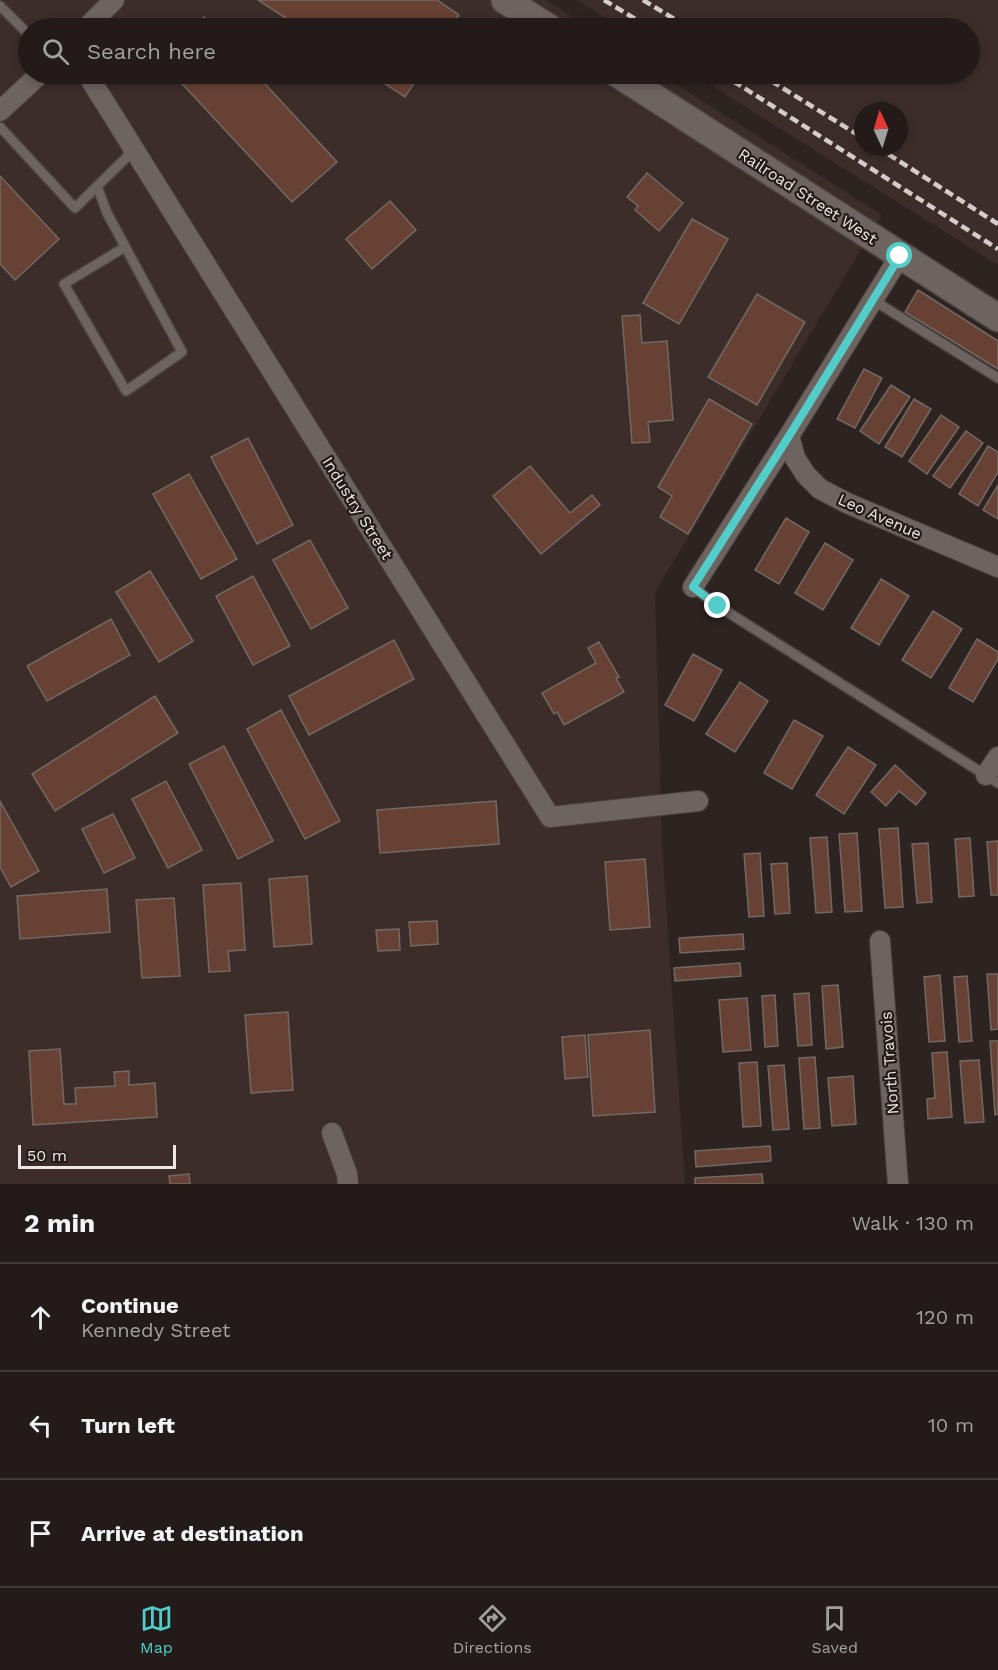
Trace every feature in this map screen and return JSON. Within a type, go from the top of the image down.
[{"type":"street","points":[[96,18],[114,0]]},
{"type":"street","points":[[505,0],[533,18]]},
{"type":"street","points":[[0,111],[29,84]]},
{"type":"street","name":"Industry Street","points":[[93,84],[550,816],[698,801]]},
{"type":"street","name":"Railroad Street West","points":[[633,84],[998,318]]},
{"type":"street","points":[[693,587],[900,256]]},
{"type":"street","name":"Leo Avenue","points":[[789,436],[795,458],[806,475],[820,489],[847,503],[998,567]]},
{"type":"street","points":[[992,779],[998,757]]},
{"type":"street","name":"North Travois","points":[[880,941],[898,1184]]},
{"type":"street","points":[[332,1133],[347,1174],[348,1184]]},
{"type":"lane","points":[[0,6],[18,24]]},
{"type":"lane","points":[[0,127],[75,208],[135,150]]},
{"type":"lane","points":[[97,186],[107,213],[182,352],[126,391],[64,284],[125,247]]},
{"type":"lane","points":[[873,300],[998,378]]},
{"type":"lane","points":[[693,587],[718,606],[992,779]]},
{"type":"shaded area","points":[[0,0],[545,0],[574,18],[18,18],[18,84],[676,84],[882,215],[655,592],[662,844],[685,1184],[0,1184]]},
{"type":"shaded area","points":[[577,0],[998,0],[998,265],[709,84],[980,84],[980,18],[606,18]]},
{"type":"building","points":[[258,0],[437,0],[459,15],[457,18],[286,18]]},
{"type":"building","points":[[182,84],[265,84],[337,162],[292,202]]},
{"type":"building","points":[[385,84],[413,84],[405,97]]},
{"type":"building","points":[[647,173],[683,203],[659,231],[635,210],[638,206],[627,197]]},
{"type":"building","points":[[0,176],[59,239],[15,280],[0,264]]},
{"type":"building","points":[[390,201],[416,230],[372,269],[346,239]]},
{"type":"building","points":[[692,219],[728,239],[679,324],[643,303]]},
{"type":"building","points":[[918,290],[998,341],[998,369],[905,312]]},
{"type":"building","points":[[757,294],[805,322],[757,405],[708,377]]},
{"type":"building","points":[[640,315],[642,343],[667,341],[673,420],[648,422],[650,442],[632,443],[622,316]]},
{"type":"building","points":[[864,369],[882,378],[855,428],[837,419]]},
{"type":"building","points":[[891,385],[910,397],[879,444],[860,431]]},
{"type":"building","points":[[709,399],[752,424],[688,534],[660,517],[672,496],[658,487]]},
{"type":"building","points":[[914,399],[931,409],[902,457],[885,447]]},
{"type":"building","points":[[941,415],[959,427],[927,474],[909,461]]},
{"type":"building","points":[[966,431],[983,443],[950,488],[933,476]]},
{"type":"building","points":[[248,438],[293,525],[257,544],[211,457]]},
{"type":"building","points":[[988,446],[998,452],[998,472],[978,506],[959,494]]},
{"type":"building","points":[[530,466],[570,513],[592,495],[600,505],[541,554],[493,496]]},
{"type":"building","points":[[189,474],[237,559],[201,579],[153,494]]},
{"type":"building","points":[[998,485],[998,519],[983,510]]},
{"type":"building","points":[[786,518],[809,532],[779,584],[755,570]]},
{"type":"building","points":[[310,540],[348,608],[311,629],[273,560]]},
{"type":"building","points":[[825,543],[853,560],[823,610],[795,593]]},
{"type":"building","points":[[150,571],[193,641],[159,662],[116,592]]},
{"type":"building","points":[[253,576],[290,646],[253,665],[216,596]]},
{"type":"building","points":[[881,579],[909,596],[879,645],[851,628]]},
{"type":"building","points":[[933,611],[962,629],[931,678],[902,660]]},
{"type":"building","points":[[111,619],[130,655],[47,701],[27,666]]},
{"type":"building","points":[[977,639],[998,652],[998,659],[973,702],[949,688]]},
{"type":"building","points":[[394,640],[414,679],[309,735],[289,696]]},
{"type":"building","points":[[599,642],[619,677],[616,678],[624,692],[564,725],[557,712],[554,714],[542,693],[596,663],[588,648]]},
{"type":"building","points":[[693,654],[722,670],[694,721],[665,705]]},
{"type":"building","points":[[740,682],[768,701],[735,752],[706,734]]},
{"type":"building","points":[[155,696],[178,733],[55,811],[32,774]]},
{"type":"building","points":[[281,710],[340,821],[305,839],[247,729]]},
{"type":"building","points":[[794,720],[823,736],[792,789],[764,773]]},
{"type":"building","points":[[224,746],[273,841],[238,859],[189,764]]},
{"type":"building","points":[[848,747],[876,765],[844,814],[816,795]]},
{"type":"building","points":[[895,765],[926,793],[916,805],[899,791],[886,806],[871,792]]},
{"type":"building","points":[[166,781],[202,850],[168,868],[132,799]]},
{"type":"building","points":[[0,801],[39,871],[11,887],[0,867]]},
{"type":"building","points":[[496,801],[499,844],[380,853],[377,810]]},
{"type":"building","points":[[113,814],[135,858],[104,873],[82,829]]},
{"type":"building","points":[[898,828],[903,907],[885,908],[879,829]]},
{"type":"building","points":[[857,833],[862,911],[845,912],[839,834]]},
{"type":"building","points":[[827,837],[832,912],[816,913],[810,838]]},
{"type":"building","points":[[970,838],[974,896],[959,897],[955,839]]},
{"type":"building","points":[[998,841],[998,895],[991,895],[987,842]]},
{"type":"building","points":[[928,843],[932,902],[917,903],[912,844]]},
{"type":"building","points":[[760,853],[764,916],[749,917],[744,854]]},
{"type":"building","points":[[645,859],[650,927],[610,930],[605,862]]},
{"type":"building","points":[[787,863],[790,913],[775,914],[771,864]]},
{"type":"building","points":[[307,876],[312,944],[274,947],[269,879]]},
{"type":"building","points":[[241,883],[245,950],[228,951],[230,971],[209,972],[203,885]]},
{"type":"building","points":[[107,889],[110,932],[20,939],[17,896]]},
{"type":"building","points":[[174,898],[180,976],[142,978],[136,900]]},
{"type":"building","points":[[437,921],[438,944],[411,946],[409,922]]},
{"type":"building","points":[[399,929],[400,950],[378,951],[376,930]]},
{"type":"building","points":[[743,934],[744,949],[680,953],[679,938]]},
{"type":"building","points":[[740,963],[741,976],[675,981],[674,968]]},
{"type":"building","points":[[987,974],[998,974],[998,1029],[991,1030]]},
{"type":"building","points":[[940,975],[945,1041],[929,1042],[924,977]]},
{"type":"building","points":[[967,976],[972,1041],[959,1042],[954,977]]},
{"type":"building","points":[[838,985],[843,1047],[826,1049],[822,986]]},
{"type":"building","points":[[809,993],[812,1045],[798,1046],[794,994]]},
{"type":"building","points":[[775,995],[778,1046],[765,1047],[762,996]]},
{"type":"building","points":[[747,998],[751,1050],[723,1052],[719,1000]]},
{"type":"building","points":[[288,1012],[293,1090],[251,1093],[245,1015]]},
{"type":"building","points":[[650,1030],[655,1112],[593,1116],[588,1035]]},
{"type":"building","points":[[585,1035],[588,1077],[565,1079],[562,1037]]},
{"type":"building","points":[[990,1041],[998,1041],[998,1114],[995,1115]]},
{"type":"building","points":[[60,1049],[64,1104],[76,1104],[75,1088],[115,1086],[114,1072],[129,1071],[129,1085],[155,1083],[157,1117],[33,1125],[29,1051]]},
{"type":"building","points":[[947,1052],[952,1117],[928,1119],[927,1099],[935,1098],[932,1053]]},
{"type":"building","points":[[815,1057],[820,1128],[804,1129],[799,1058]]},
{"type":"building","points":[[979,1060],[984,1122],[965,1123],[960,1061]]},
{"type":"building","points":[[757,1062],[761,1126],[743,1127],[739,1063]]},
{"type":"building","points":[[784,1065],[789,1129],[773,1130],[768,1066]]},
{"type":"building","points":[[853,1076],[856,1124],[832,1126],[828,1078]]},
{"type":"building","points":[[770,1146],[771,1161],[696,1167],[695,1151]]},
{"type":"building","points":[[189,1174],[190,1184],[170,1184],[169,1176]]},
{"type":"building","points":[[762,1174],[763,1184],[695,1184],[695,1178]]},
{"type":"railway","points":[[604,0],[634,18]]},
{"type":"railway","points":[[643,0],[673,18]]},
{"type":"railway","points":[[738,84],[998,249]]},
{"type":"railway","points":[[776,84],[854,132]]},
{"type":"railway","points":[[891,156],[998,224]]},
{"type":"route","points":[[718,606],[693,587],[900,256]]}]
